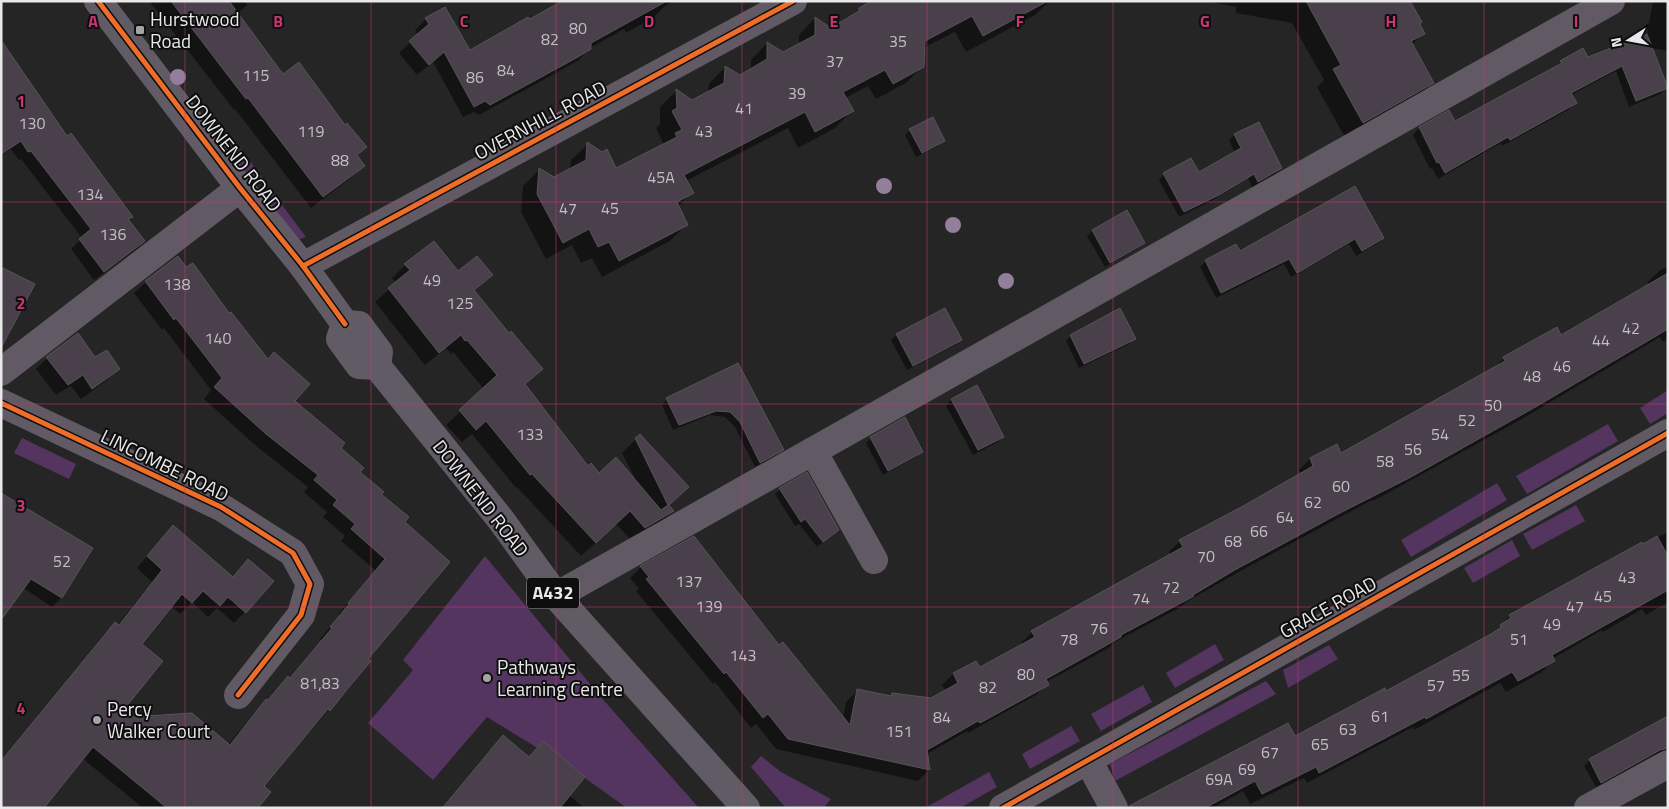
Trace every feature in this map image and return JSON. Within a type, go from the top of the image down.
[{"type":"main road","name":"DOWNEND ROAD","points":[[98,1],[240,188],[303,266],[344,324],[358,325],[370,338],[379,352],[377,366],[501,520],[556,596],[746,808]]},
{"type":"street","name":"OVERNHILL ROAD","points":[[303,266],[793,1]]},
{"type":"street","points":[[556,596],[1611,1]]},
{"type":"street","points":[[1,372],[240,188]]},
{"type":"street","name":"LINCOMBE ROAD","points":[[1,403],[221,507],[293,553],[310,584],[301,615],[238,695]]},
{"type":"street","name":"GRACE ROAD","points":[[1003,808],[1668,433]]},
{"type":"street","points":[[813,451],[874,560]]},
{"type":"street","points":[[1088,760],[1114,808]]},
{"type":"street","points":[[1588,808],[1668,764]]},
{"type":"shaded area","points":[[232,138],[265,181],[253,185],[226,150]]},
{"type":"shaded area","points":[[273,193],[306,237],[295,241],[265,203]]},
{"type":"shaded area","points":[[1668,390],[1668,413],[1650,424],[1640,408]]},
{"type":"shaded area","points":[[1608,424],[1618,441],[1527,494],[1516,476]]},
{"type":"shaded area","points":[[22,438],[76,464],[69,479],[14,453]]},
{"type":"shaded area","points":[[1497,483],[1507,500],[1411,557],[1401,540]]},
{"type":"shaded area","points":[[1576,505],[1585,521],[1532,550],[1523,534]]},
{"type":"shaded area","points":[[1512,540],[1520,556],[1473,583],[1464,568]]},
{"type":"shaded area","name":"Pathways Learning Centre","points":[[485,556],[599,695],[699,808],[627,808],[575,771],[487,717],[433,780],[368,723],[413,670],[403,660]]},
{"type":"shaded area","points":[[1215,644],[1224,660],[1175,688],[1166,673]]},
{"type":"shaded area","points":[[1329,645],[1338,659],[1288,688],[1283,670]]},
{"type":"shaded area","points":[[1266,681],[1276,694],[1115,781],[1110,764]]},
{"type":"shaded area","points":[[1143,685],[1152,702],[1101,731],[1091,714]]},
{"type":"shaded area","points":[[1071,726],[1080,741],[1030,769],[1022,754]]},
{"type":"shaded area","points":[[761,756],[781,772],[831,799],[824,808],[786,808],[751,767]]},
{"type":"shaded area","points":[[989,772],[997,787],[960,808],[925,808]]},
{"type":"building","points":[[171,1],[229,1],[283,74],[299,62],[345,125],[347,123],[367,147],[357,155],[365,166],[323,197]]},
{"type":"building","points":[[562,1],[667,1],[591,43],[591,49],[578,57],[490,105],[485,101],[474,107],[444,52],[429,65],[409,41],[429,24],[425,18],[445,7],[470,50],[528,17],[530,19]]},
{"type":"building","points":[[871,1],[1048,1],[983,36],[972,16],[925,41],[924,67],[893,84],[885,70],[843,92],[854,111],[815,132],[805,112],[684,175],[694,193],[677,202],[688,225],[619,261],[609,242],[598,247],[589,229],[563,243],[537,194],[539,168],[554,177],[586,160],[587,142],[602,152],[607,149],[616,168],[677,137],[675,133],[682,130],[672,111],[677,108],[676,89],[692,100],[724,83],[725,66],[740,75],[767,59],[767,42],[783,52],[815,35],[815,17],[831,28],[859,11],[859,8]]},
{"type":"building","points":[[1306,1],[1410,1],[1422,22],[1420,24],[1425,34],[1411,41],[1434,83],[1363,123],[1333,69],[1341,65]]},
{"type":"building","points":[[1647,34],[1668,88],[1636,101],[1622,66],[1571,93],[1577,103],[1510,140],[1508,137],[1445,173],[1439,162],[1437,163],[1419,127],[1449,110],[1455,121],[1562,63],[1560,61],[1583,48],[1588,57]]},
{"type":"building","points":[[1,40],[67,136],[71,133],[133,217],[128,219],[145,241],[104,272],[79,239],[91,229],[31,151],[28,152],[21,141],[1,154]]},
{"type":"building","points":[[933,117],[945,141],[922,153],[909,129]]},
{"type":"building","points":[[1259,122],[1282,168],[1258,182],[1254,174],[1219,195],[1184,212],[1163,173],[1191,158],[1199,172],[1241,148],[1234,134]]},
{"type":"building","points":[[1355,186],[1384,238],[1362,251],[1355,239],[1297,273],[1289,259],[1221,293],[1205,260],[1236,244],[1240,251]]},
{"type":"building","points":[[1127,210],[1145,243],[1110,263],[1092,230]]},
{"type":"building","points":[[434,241],[458,271],[477,256],[493,275],[474,290],[509,333],[511,331],[543,369],[525,384],[588,466],[591,463],[599,473],[616,457],[661,510],[668,505],[635,438],[640,434],[689,487],[669,505],[674,511],[645,528],[630,511],[596,543],[532,474],[530,475],[486,421],[476,430],[459,410],[497,375],[461,335],[439,353],[388,288],[410,270],[404,264]]},
{"type":"building","points":[[178,256],[186,267],[193,263],[229,313],[231,312],[268,359],[274,352],[310,384],[295,401],[345,443],[341,448],[364,468],[360,472],[384,492],[381,494],[409,517],[405,522],[450,562],[368,659],[371,661],[330,711],[328,709],[264,786],[271,792],[258,808],[167,808],[93,747],[44,808],[1,808],[1,761],[115,622],[119,625],[162,570],[147,556],[173,525],[233,577],[248,559],[274,581],[246,613],[228,597],[220,606],[203,591],[192,603],[182,594],[142,644],[163,661],[117,718],[192,713],[230,745],[266,699],[268,700],[288,676],[290,678],[332,628],[330,627],[348,603],[385,559],[351,529],[355,524],[333,505],[337,500],[314,480],[318,475],[266,434],[214,387],[222,378],[176,318],[174,320],[145,281]]},
{"type":"building","points":[[1,267],[35,284],[1,348]]},
{"type":"building","points":[[1668,273],[1668,329],[1411,477],[1233,571],[1194,596],[1121,635],[1121,637],[1046,679],[1049,685],[980,723],[978,721],[927,750],[930,770],[788,739],[768,714],[763,718],[726,672],[724,674],[646,579],[649,577],[640,566],[694,536],[779,645],[783,642],[850,725],[857,689],[891,696],[892,693],[931,698],[958,683],[953,673],[976,661],[980,667],[1035,637],[1031,631],[1183,547],[1179,540],[1313,466],[1310,458],[1337,444],[1341,453],[1505,361],[1503,357],[1557,327],[1561,335]]},
{"type":"building","points":[[945,308],[962,340],[913,366],[896,334]]},
{"type":"building","points":[[1120,308],[1136,339],[1084,364],[1070,335]]},
{"type":"building","points":[[78,333],[95,357],[107,350],[120,369],[92,389],[83,375],[68,385],[46,357]]},
{"type":"building","points":[[738,363],[784,450],[760,463],[740,422],[730,412],[716,411],[679,425],[666,398]]},
{"type":"building","points":[[977,385],[1004,437],[978,450],[951,399]]},
{"type":"building","points":[[905,417],[923,452],[888,471],[870,437]]},
{"type":"building","points":[[807,472],[839,530],[823,542],[805,519],[801,522],[779,488]]},
{"type":"building","points":[[1,493],[93,548],[62,598],[31,579],[1,620]]},
{"type":"building","points":[[1657,536],[1668,556],[1668,590],[1552,655],[1555,661],[1518,681],[1512,672],[1426,719],[1425,717],[1319,773],[1316,767],[1262,794],[1255,781],[1205,808],[1130,808],[1129,806],[1288,723],[1295,736],[1385,688],[1386,691],[1491,634],[1511,618],[1509,615],[1642,542],[1643,544]]},
{"type":"building","points":[[1668,716],[1668,748],[1660,750],[1601,783],[1589,759]]},
{"type":"building","points":[[503,735],[529,757],[543,741],[585,777],[560,808],[442,808]]},
{"type":"cycle path","points":[[98,1],[240,188],[303,266],[345,324]]},
{"type":"cycle path","points":[[303,266],[793,1]]},
{"type":"cycle path","points":[[1,403],[221,507],[293,553],[310,584],[301,615],[238,695]]},
{"type":"cycle path","points":[[1003,808],[1668,433]]},
{"type":"place","name":"Hurstwood Road","points":[[140,30]]},
{"type":"place","name":"Pathways Learning Centre","points":[[487,678]]},
{"type":"place","name":"Percy Walker Court","points":[[97,720]]}]
